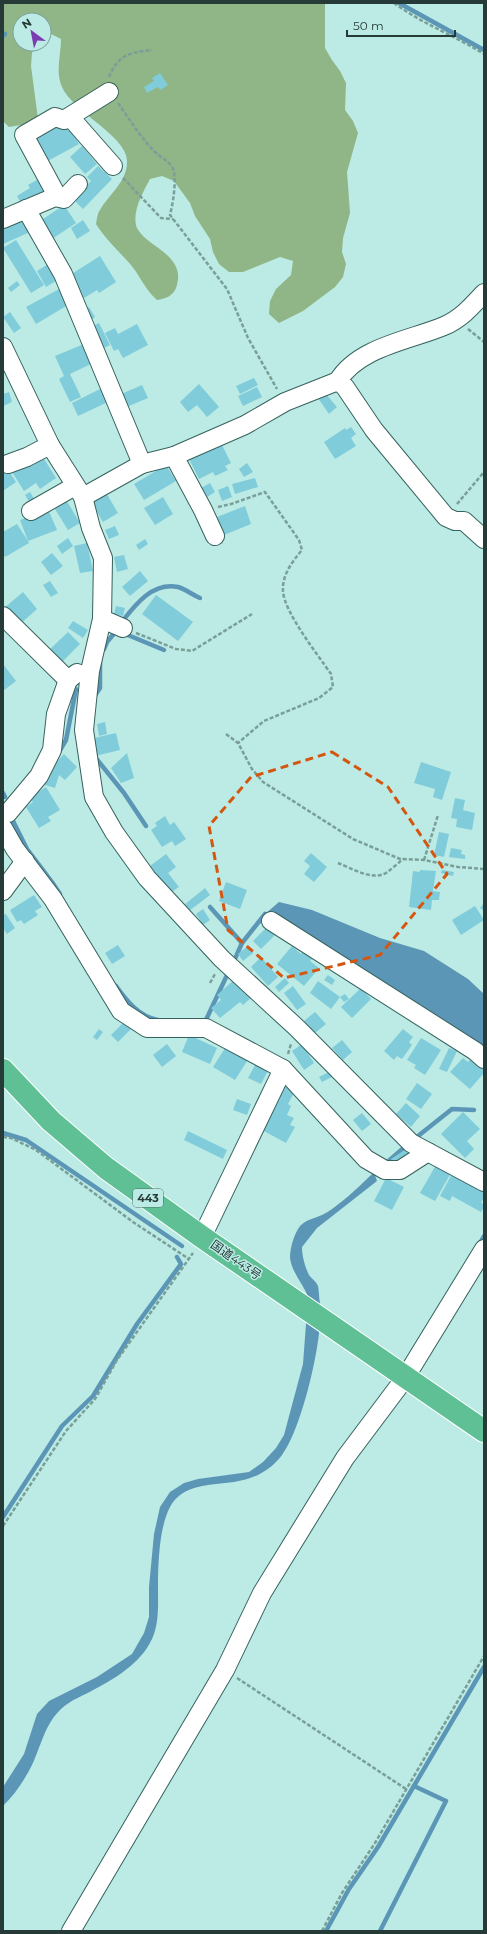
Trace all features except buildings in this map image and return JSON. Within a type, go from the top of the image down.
[{"type":"highway","name":"国道443号","points":[[3,1070],[51,1121],[106,1168],[202,1237],[484,1431]]},
{"type":"street","points":[[55,197],[56,194],[24,135],[55,117],[64,120],[70,117],[110,92]]},
{"type":"street","points":[[70,117],[112,166]]},
{"type":"street","points":[[3,219],[55,197],[64,199],[78,184]]},
{"type":"street","points":[[26,208],[63,274],[142,464]]},
{"type":"street","points":[[31,511],[79,492],[142,464],[174,456],[245,425],[285,402],[338,381],[343,373],[362,358],[405,338],[445,326],[465,313],[484,293]]},
{"type":"street","points":[[3,347],[50,445],[79,492],[103,558],[112,623],[90,671],[84,730],[94,797],[114,832],[147,878],[222,958],[297,1028],[411,1143],[484,1182]]},
{"type":"street","points":[[338,381],[344,387],[374,430],[446,517],[455,521],[464,521],[484,539]]},
{"type":"street","points":[[8,464],[27,457],[50,445]]},
{"type":"street","points":[[174,456],[215,536]]},
{"type":"street","points":[[3,616],[68,680]]},
{"type":"street","points":[[3,813],[8,813],[39,776],[52,750],[56,714],[68,680],[78,672],[90,671]]},
{"type":"street","points":[[3,828],[15,849],[54,899],[122,1011],[147,1028],[206,1028],[283,1069],[366,1159],[385,1170],[400,1170],[428,1152]]},
{"type":"street","points":[[3,891],[24,861]]},
{"type":"street","points":[[271,921],[475,1051],[484,1059]]},
{"type":"street","points":[[202,1237],[283,1069]]},
{"type":"street","points":[[71,1931],[225,1670],[262,1593],[340,1465],[405,1378],[484,1249]]},
{"type":"path","points":[[394,3],[406,12],[462,40],[484,54]]},
{"type":"path","points":[[152,50],[131,52],[119,61],[112,69],[108,80],[110,92],[146,143],[168,162],[174,171],[174,200],[170,215],[227,289],[248,338],[285,402]]},
{"type":"path","points":[[112,166],[161,218],[173,219]]},
{"type":"path","points":[[446,517],[484,472]]},
{"type":"path","points":[[203,510],[231,504],[265,492],[267,493],[299,540],[302,550],[288,567],[282,590],[286,606],[331,674],[333,687],[319,698],[264,721],[238,742]]},
{"type":"path","points":[[112,623],[176,648],[192,651],[252,614]]},
{"type":"path","points":[[226,734],[238,742],[252,769],[263,782],[352,839],[403,859],[424,860],[458,867],[484,869]]},
{"type":"path","points":[[424,860],[438,815]]},
{"type":"path","points":[[338,863],[368,874],[379,875],[386,873],[403,859]]},
{"type":"path","points":[[283,1069],[297,1028]]},
{"type":"path","points":[[3,1137],[11,1138],[36,1150],[133,1222],[189,1259]]},
{"type":"path","points":[[3,1526],[66,1430],[95,1400],[116,1360],[189,1259],[202,1237]]},
{"type":"path","points":[[322,1931],[342,1893],[375,1843],[484,1656]]},
{"type":"path","points":[[225,1670],[406,1789]]},
{"type":"highlighted area","points":[[332,752],[388,787],[447,874],[380,955],[284,978],[228,930],[209,826],[251,777]]},
{"type":"green space","points":[[3,3],[325,3],[325,48],[346,83],[345,110],[353,121],[358,133],[347,172],[350,213],[343,238],[342,252],[346,264],[343,277],[335,287],[303,311],[279,323],[269,314],[270,301],[276,289],[291,275],[293,261],[280,257],[243,272],[229,272],[219,264],[213,252],[210,239],[195,216],[190,203],[174,181],[162,176],[150,179],[139,203],[136,216],[137,228],[142,235],[164,253],[176,267],[178,277],[175,291],[168,297],[157,300],[131,265],[108,240],[96,224],[99,212],[122,181],[127,167],[127,160],[124,151],[118,142],[76,105],[62,87],[59,75],[61,39],[52,34],[52,12],[12,12],[12,52],[33,52],[31,66],[38,119],[27,124],[9,127],[3,121]]},
{"type":"water","points":[[279,902],[312,910],[380,938],[424,951],[468,979],[484,994],[484,1044],[480,1049],[265,914]]},
{"type":"water","points":[[374,1172],[377,1181],[317,1228],[302,1247],[303,1258],[309,1275],[318,1286],[320,1304],[319,1337],[304,1404],[290,1442],[282,1455],[272,1466],[255,1476],[241,1481],[198,1487],[189,1490],[175,1499],[166,1516],[161,1536],[158,1568],[158,1606],[156,1628],[150,1643],[130,1667],[61,1709],[47,1728],[26,1776],[3,1806],[3,1787],[24,1754],[37,1714],[49,1701],[97,1677],[132,1654],[144,1633],[149,1617],[149,1587],[154,1534],[160,1507],[170,1492],[184,1483],[198,1479],[249,1472],[263,1462],[276,1448],[284,1435],[303,1364],[308,1297],[291,1263],[290,1254],[294,1237],[300,1226],[308,1220],[322,1215],[335,1207]]},
{"type":"waterway","points":[[399,3],[484,50]]},
{"type":"waterway","points":[[121,623],[138,602],[152,591],[160,588],[169,586],[178,587],[200,598]]},
{"type":"waterway","points":[[104,649],[107,642],[117,630]]},
{"type":"waterway","points":[[123,633],[164,650]]},
{"type":"waterway","points":[[94,697],[100,688],[100,660]]},
{"type":"waterway","points":[[59,752],[66,740],[76,689]]},
{"type":"waterway","points":[[95,757],[124,793],[146,826]]},
{"type":"waterway","points":[[3,793],[5,797]]},
{"type":"waterway","points":[[13,816],[12,819],[27,849],[60,894]]},
{"type":"waterway","points":[[210,907],[242,943]]},
{"type":"waterway","points":[[234,961],[242,943],[265,914]]},
{"type":"waterway","points":[[205,1022],[228,973]]},
{"type":"waterway","points":[[116,986],[134,1008],[145,1016],[158,1020]]},
{"type":"waterway","points":[[413,1140],[452,1109],[474,1110]]},
{"type":"waterway","points":[[3,1133],[26,1140],[182,1246]]},
{"type":"waterway","points":[[384,1165],[407,1145]]},
{"type":"waterway","points":[[479,1245],[484,1236]]},
{"type":"waterway","points":[[3,1517],[62,1426],[93,1396],[137,1324],[181,1264],[177,1257]]},
{"type":"waterway","points":[[326,1931],[349,1889],[378,1847],[484,1667]]},
{"type":"waterway","points":[[380,1931],[446,1801],[414,1786]]}]
